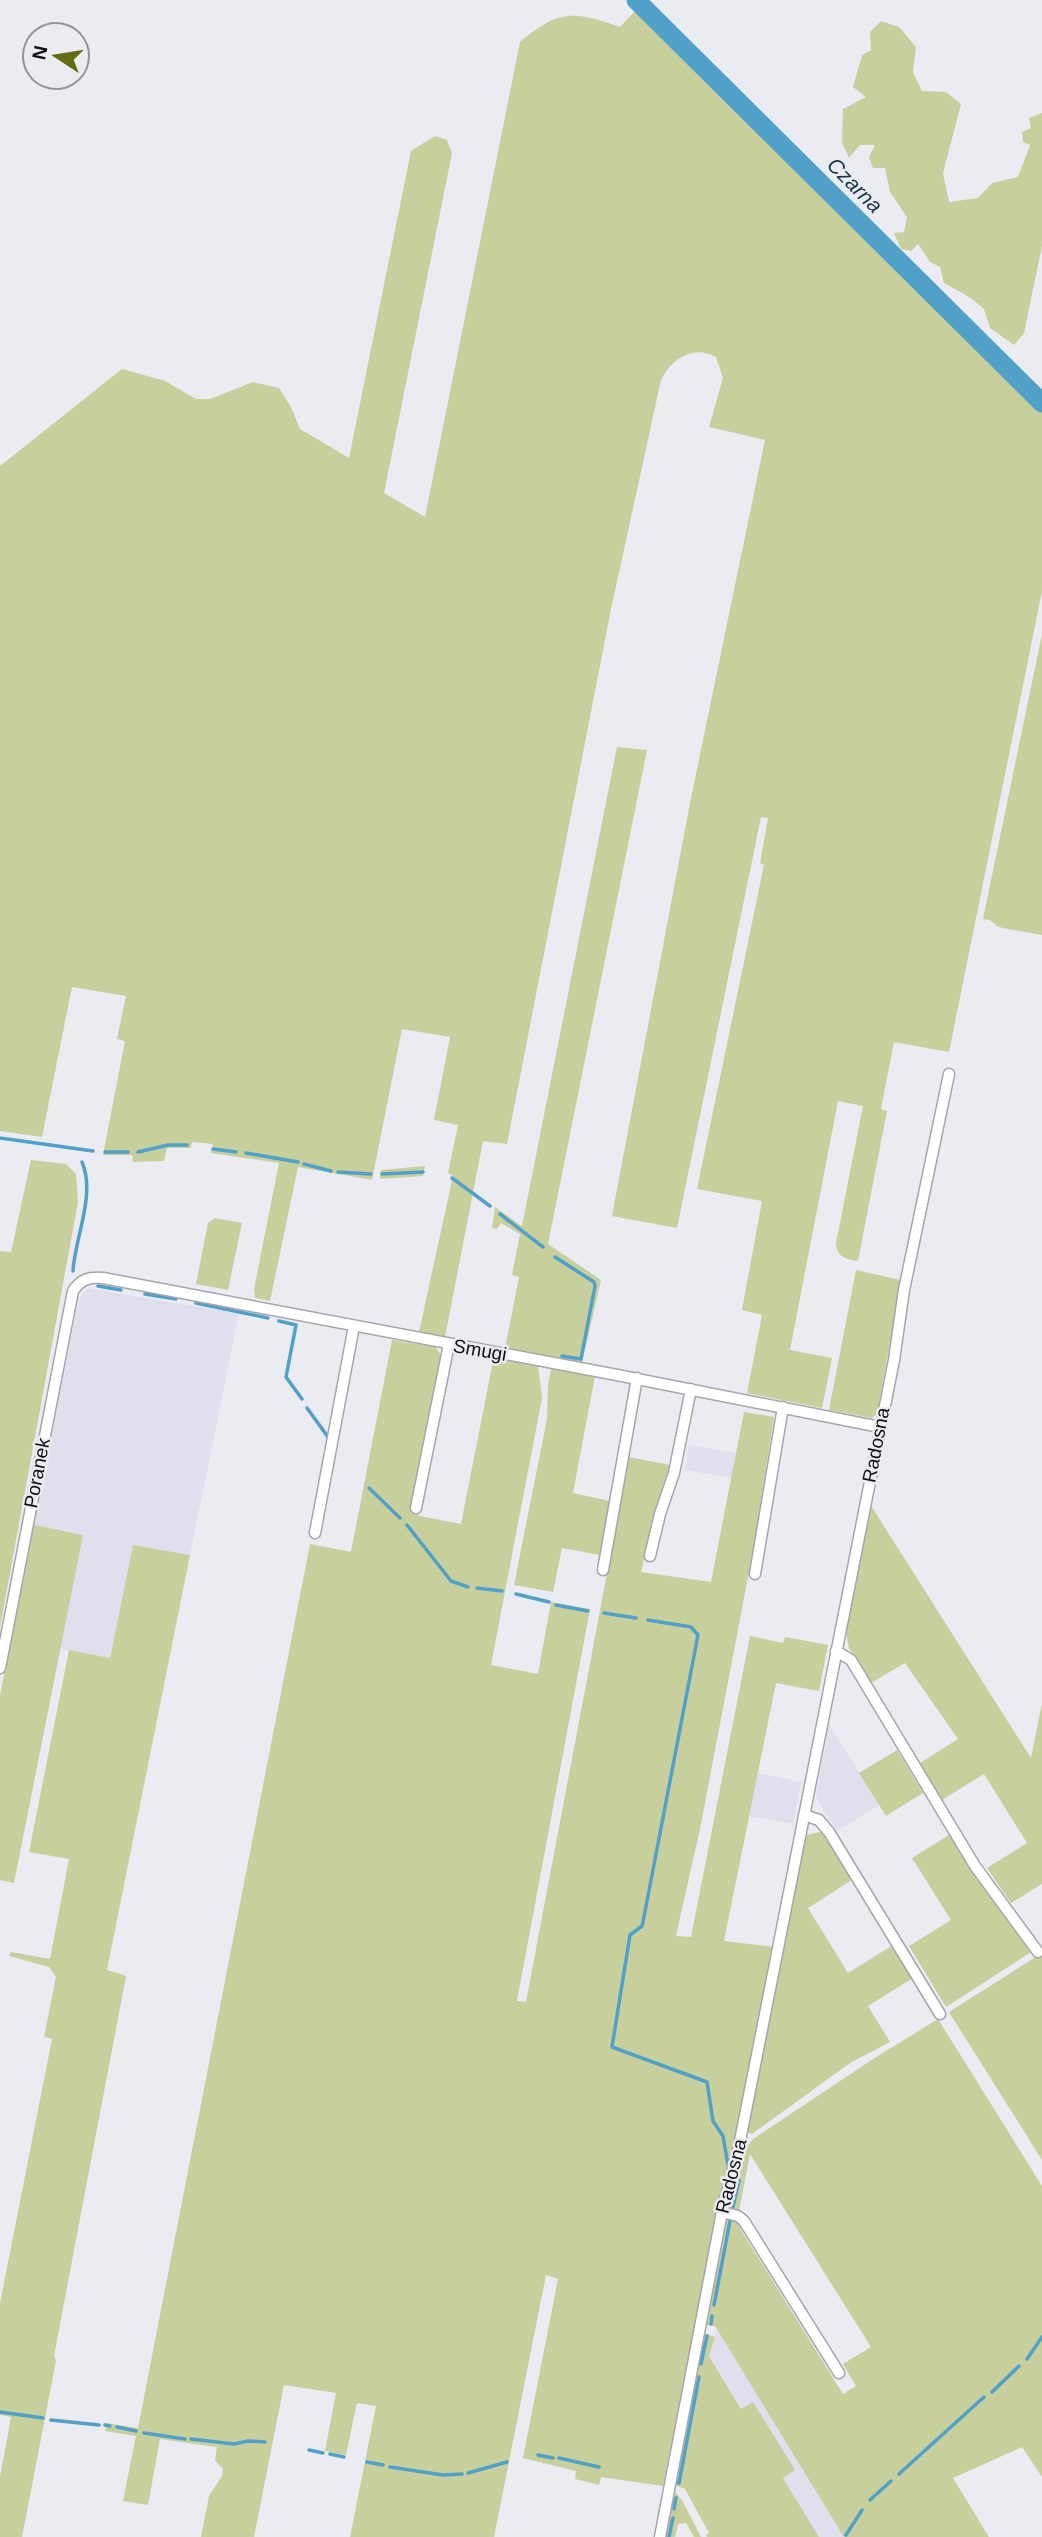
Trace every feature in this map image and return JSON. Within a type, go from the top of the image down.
[{"type":"street","name":"Radosna","points":[[660,2537],[722,2212],[739,2146],[894,1360],[904,1290],[949,1074]]},
{"type":"street","name":"Smugi","points":[[81,1281],[103,1278],[449,1345],[637,1378],[880,1427]]},
{"type":"street","name":"Poranek","points":[[0,1668],[73,1291],[81,1281]]},
{"type":"street","points":[[315,1533],[354,1326]]},
{"type":"street","points":[[416,1508],[449,1345]]},
{"type":"street","points":[[603,1570],[637,1378]]},
{"type":"street","points":[[650,1556],[674,1473],[691,1389]]},
{"type":"street","points":[[755,1574],[783,1407]]},
{"type":"street","points":[[836,1651],[851,1660],[975,1867],[1038,1952]]},
{"type":"street","points":[[804,1815],[819,1820],[828,1832],[940,2014]]},
{"type":"street","points":[[722,2212],[738,2216],[744,2221],[839,2373]]},
{"type":"shaded area","points":[[88,1288],[239,1314],[190,1555],[133,1545],[110,1658],[59,1648],[83,1535],[34,1525],[79,1298]]},
{"type":"shaded area","points":[[689,1445],[736,1453],[732,1478],[685,1470]]},
{"type":"shaded area","points":[[829,1724],[879,1805],[837,1831],[816,1798]]},
{"type":"shaded area","points":[[758,1773],[801,1782],[793,1824],[749,1816]]},
{"type":"shaded area","points":[[717,2329],[845,2537],[819,2537],[709,2355]]},
{"type":"green space","points":[[637,9],[1042,411],[1042,591],[949,1052],[894,1042],[881,1109],[887,1111],[858,1261],[842,1257],[836,1243],[863,1106],[838,1101],[790,1350],[832,1358],[822,1408],[747,1393],[762,1315],[742,1310],[762,1201],[697,1189],[764,865],[760,863],[768,818],[761,817],[677,1228],[612,1216],[690,803],[765,440],[709,427],[723,378],[716,357],[708,353],[692,353],[677,360],[661,380],[611,609],[507,1144],[483,1141],[445,1337],[419,1332],[453,1176],[448,1173],[458,1125],[434,1120],[450,1037],[402,1029],[372,1180],[298,1167],[270,1301],[255,1298],[254,1289],[279,1163],[211,1153],[213,1144],[192,1142],[191,1148],[167,1148],[164,1161],[133,1162],[132,1155],[103,1155],[125,1041],[117,1039],[126,996],[72,987],[42,1137],[0,1131],[0,466],[122,369],[165,381],[196,399],[210,399],[253,382],[279,388],[300,429],[349,458],[411,151],[435,136],[447,140],[452,153],[384,493],[425,517],[520,42],[546,23],[567,16],[590,18],[620,27]]},
{"type":"green space","points":[[881,21],[899,27],[916,47],[913,72],[922,91],[946,92],[961,104],[943,173],[949,202],[978,198],[992,183],[1018,177],[1030,145],[1023,142],[1022,132],[1031,128],[1029,118],[1042,113],[1042,246],[1024,333],[1014,345],[990,328],[984,309],[971,298],[944,283],[940,267],[930,262],[918,244],[911,251],[901,249],[894,233],[904,232],[907,217],[890,192],[885,168],[873,168],[869,157],[875,145],[860,145],[849,158],[842,142],[843,109],[866,97],[853,87],[862,55],[871,50],[870,32]]},
{"type":"green space","points":[[1042,634],[1042,935],[998,927],[990,920],[983,919]]},
{"type":"green space","points":[[617,747],[647,750],[548,1244],[601,1280],[582,1363],[505,1349],[519,1277],[512,1275],[520,1234],[501,1223],[497,1229],[492,1228],[495,1207],[522,1226]]},
{"type":"green space","points":[[31,1160],[66,1164],[76,1174],[78,1202],[0,1628],[0,1251],[11,1252]]},
{"type":"green space","points":[[425,1166],[423,1176],[380,1179],[381,1170]]},
{"type":"green space","points":[[215,1218],[242,1223],[228,1290],[196,1284],[208,1223]]},
{"type":"green space","points":[[856,1270],[900,1280],[901,1283],[877,1414],[872,1418],[829,1410]]},
{"type":"green space","points":[[392,1340],[435,1347],[442,1356],[413,1511],[420,1516],[461,1524],[494,1356],[538,1365],[542,1398],[491,1665],[538,1674],[551,1602],[590,1609],[517,2001],[526,2002],[629,1457],[670,1465],[641,1572],[711,1582],[744,1412],[774,1417],[753,1551],[700,1829],[676,1936],[691,1937],[750,1636],[783,1643],[785,1637],[828,1645],[819,1691],[776,1683],[724,1941],[774,1947],[733,2159],[722,2189],[663,2486],[601,2477],[599,2485],[575,2479],[576,2471],[523,2458],[558,2279],[546,2275],[494,2537],[350,2537],[376,2406],[357,2403],[346,2455],[325,2451],[336,2393],[284,2385],[254,2537],[201,2537],[209,2496],[222,2476],[223,2469],[215,2460],[217,2447],[160,2439],[148,2505],[123,2501],[136,2436],[105,2431],[106,2423],[138,2428],[310,1544],[351,1552]]},
{"type":"green space","points":[[551,1368],[595,1376],[573,1493],[610,1501],[600,1555],[562,1548],[553,1592],[514,1585],[547,1419]]},
{"type":"green space","points":[[868,1501],[1031,1758],[1042,1703],[1042,1884],[1011,1903],[987,1868],[1027,1843],[984,1774],[942,1800],[920,1763],[958,1739],[905,1663],[871,1683],[849,1648],[845,1627]]},
{"type":"green space","points":[[34,1525],[83,1535],[14,1883],[0,1880],[0,1695]]},
{"type":"green space","points":[[133,1545],[190,1555],[107,1970],[126,1976],[22,2537],[0,2537],[0,2477],[11,2417],[0,2415],[0,2303],[52,2039],[44,2037],[56,1977],[49,1967],[9,1956],[11,1952],[50,1959],[69,1859],[29,1852],[69,1650],[110,1658]]},
{"type":"green space","points":[[897,1750],[923,1793],[886,1816],[859,1773]]},
{"type":"green space","points":[[820,1832],[824,1834],[852,1880],[808,1908],[848,1973],[893,1945],[913,1978],[868,2006],[890,2042],[850,2063],[752,2134],[747,2132],[750,2114],[804,1841],[807,1835]]},
{"type":"green space","points":[[949,1835],[1031,1952],[946,2007],[909,1946],[951,1920],[912,1858]]},
{"type":"green space","points":[[1042,1953],[1042,2160],[949,2012]]},
{"type":"green space","points":[[938,2019],[1042,2186],[1042,2477],[1022,2447],[953,2478],[989,2537],[844,2537],[715,2326],[707,2325],[706,2312],[724,2218],[737,2220],[843,2394],[856,2386],[843,2364],[871,2347],[750,2154],[739,2211],[727,2204],[740,2162],[753,2139]]},
{"type":"green space","points":[[703,2335],[715,2337],[709,2356],[741,2409],[753,2402],[795,2470],[783,2478],[819,2537],[707,2537],[709,2533],[685,2489],[675,2485]]},
{"type":"green space","points":[[676,2493],[701,2537],[694,2537],[686,2523],[678,2524],[675,2537],[664,2537],[672,2494]]},
{"type":"waterway","name":"Czarna","points":[[636,0],[1042,403]]},
{"type":"waterway","points":[[0,1138],[93,1151]]},
{"type":"waterway","points":[[138,1152],[168,1145],[187,1145]]},
{"type":"waterway","points":[[213,1149],[236,1152]]},
{"type":"waterway","points":[[105,1152],[128,1152]]},
{"type":"waterway","points":[[246,1153],[298,1162]]},
{"type":"waterway","points":[[73,1271],[86,1202],[86,1175],[82,1162]]},
{"type":"waterway","points":[[304,1164],[331,1171]]},
{"type":"waterway","points":[[338,1172],[371,1174]]},
{"type":"waterway","points":[[382,1174],[423,1172]]},
{"type":"waterway","points":[[452,1178],[490,1206]]},
{"type":"waterway","points":[[500,1214],[543,1247]]},
{"type":"waterway","points":[[555,1257],[594,1282],[595,1286],[581,1359],[562,1356]]},
{"type":"waterway","points":[[98,1286],[121,1290]]},
{"type":"waterway","points":[[145,1294],[176,1299]]},
{"type":"waterway","points":[[196,1303],[268,1318]]},
{"type":"waterway","points":[[279,1321],[296,1325],[286,1377],[302,1399]]},
{"type":"waterway","points":[[307,1408],[328,1437]]},
{"type":"waterway","points":[[369,1488],[400,1518]]},
{"type":"waterway","points":[[407,1525],[451,1581],[468,1587]]},
{"type":"waterway","points":[[477,1588],[502,1591]]},
{"type":"waterway","points":[[516,1594],[549,1602]]},
{"type":"waterway","points":[[556,1605],[588,1611]]},
{"type":"waterway","points":[[604,1613],[636,1618]]},
{"type":"waterway","points":[[648,1620],[691,1627],[698,1635],[643,1922],[642,1926],[630,1935],[612,2047],[707,2082],[713,2121],[723,2136],[728,2165]]},
{"type":"waterway","points":[[733,2207],[739,2180]]},
{"type":"waterway","points":[[714,2305],[730,2221]]},
{"type":"waterway","points":[[711,2324],[712,2316]]},
{"type":"waterway","points":[[701,2364],[707,2336]]},
{"type":"waterway","points":[[1027,2359],[1042,2337]]},
{"type":"waterway","points":[[992,2392],[1019,2366]]},
{"type":"waterway","points":[[676,2482],[679,2483],[699,2377]]},
{"type":"waterway","points":[[899,2474],[984,2397]]},
{"type":"waterway","points":[[0,2412],[43,2418]]},
{"type":"waterway","points":[[51,2420],[99,2425]]},
{"type":"waterway","points":[[105,2425],[110,2426]]},
{"type":"waterway","points":[[117,2427],[136,2431]]},
{"type":"waterway","points":[[144,2433],[185,2439]]},
{"type":"waterway","points":[[191,2439],[234,2444],[265,2442]]},
{"type":"waterway","points":[[309,2450],[323,2453]]},
{"type":"waterway","points":[[330,2454],[344,2457]]},
{"type":"waterway","points":[[538,2455],[553,2458]]},
{"type":"waterway","points":[[559,2458],[599,2467]]},
{"type":"waterway","points":[[367,2462],[383,2465]]},
{"type":"waterway","points":[[468,2473],[507,2462]]},
{"type":"waterway","points":[[390,2467],[443,2475],[462,2474]]},
{"type":"waterway","points":[[870,2500],[891,2481]]},
{"type":"waterway","points":[[674,2509],[676,2498]]},
{"type":"waterway","points":[[846,2535],[862,2510]]},
{"type":"waterway","points":[[669,2537],[673,2518]]}]
